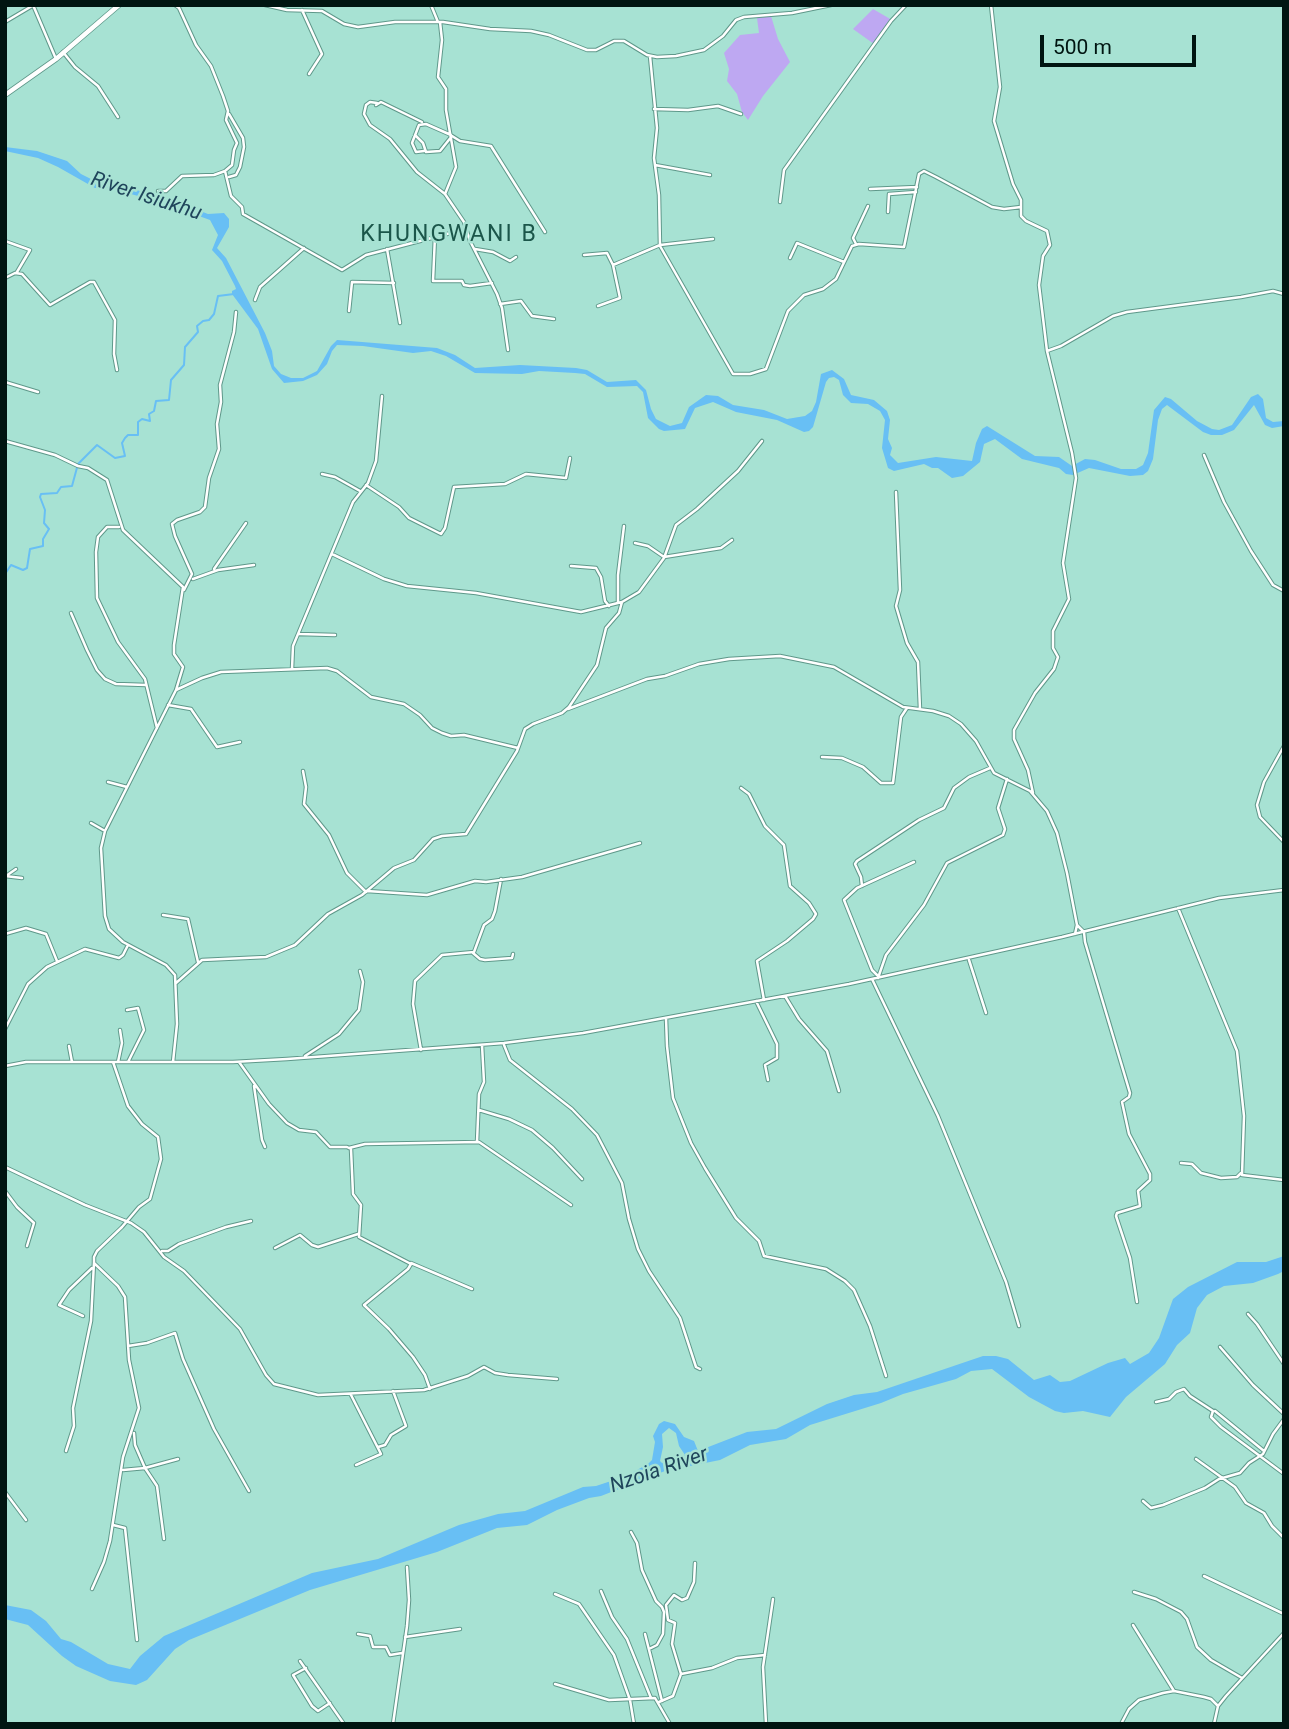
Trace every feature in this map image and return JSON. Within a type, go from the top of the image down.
[{"type":"street","points":[[5,22],[33,5],[56,59]]},
{"type":"street","points":[[5,95],[56,59],[119,5]]},
{"type":"street","points":[[176,5],[195,42],[211,65],[228,111],[243,138],[242,161],[236,175],[228,177]]},
{"type":"street","points":[[265,5],[322,11],[344,24],[358,27],[395,22],[439,22],[544,34],[587,50],[596,50],[614,41],[624,41],[650,56],[676,56],[699,52],[723,36],[736,20],[744,17],[792,13],[830,5]]},
{"type":"street","points":[[294,5],[296,10]]},
{"type":"street","points":[[431,5],[439,22],[442,40],[438,77],[445,87],[455,171],[445,194]]},
{"type":"street","points":[[780,202],[784,170],[891,21],[906,5]]},
{"type":"street","points":[[991,5],[1000,87],[994,121],[1013,184],[1021,199],[1021,216],[1047,231],[1050,245],[1043,256],[1039,285],[1046,351],[1076,478],[1063,563],[1069,599],[1053,631],[1053,648],[1058,657],[1054,669],[1024,710],[1014,730],[1014,738],[1028,770],[1033,793]]},
{"type":"street","points":[[302,10],[321,53],[321,59],[309,74]]},
{"type":"street","points":[[63,52],[75,67],[98,86],[118,117]]},
{"type":"street","points":[[650,56],[657,128],[655,165],[659,195],[660,245],[729,370],[738,375],[766,369],[788,312],[803,295],[823,289],[832,283],[851,247],[856,244],[904,247],[919,174],[923,172],[992,207],[1021,207]]},
{"type":"street","points":[[509,349],[500,304],[461,215],[440,189],[417,172],[390,139],[370,125],[364,114],[366,105],[370,102],[381,102],[460,141],[491,146],[545,232]]},
{"type":"street","points":[[654,109],[685,110],[718,106],[741,114]]},
{"type":"street","points":[[158,191],[167,191],[181,176],[214,175],[232,165],[237,144],[226,120],[228,111]]},
{"type":"street","points":[[428,125],[419,125],[412,143],[420,153],[440,151],[452,135]]},
{"type":"street","points":[[415,135],[423,143],[425,151]]},
{"type":"street","points":[[655,165],[710,175]]},
{"type":"street","points":[[225,171],[231,196],[242,208],[243,214],[342,270],[366,255],[466,229]]},
{"type":"street","points":[[870,189],[917,187]]},
{"type":"street","points":[[440,189],[446,188]]},
{"type":"street","points":[[888,212],[890,194],[916,192]]},
{"type":"street","points":[[856,244],[853,239],[868,206]]},
{"type":"street","points":[[435,236],[433,281],[462,281],[464,285],[470,286],[492,284]]},
{"type":"street","points":[[614,265],[660,245],[713,239]]},
{"type":"street","points":[[5,241],[30,250],[17,272],[5,278]]},
{"type":"street","points":[[790,258],[798,243],[844,262]]},
{"type":"street","points":[[255,300],[260,287],[304,248]]},
{"type":"street","points":[[387,249],[400,323]]},
{"type":"street","points":[[474,249],[493,253],[510,261],[516,257]]},
{"type":"street","points":[[584,255],[607,253],[614,265],[620,298],[598,306]]},
{"type":"street","points":[[17,272],[31,282],[50,304],[94,282],[115,320],[114,354],[117,370]]},
{"type":"street","points":[[349,311],[352,282],[394,282]]},
{"type":"street","points":[[1046,351],[1061,346],[1113,316],[1127,312],[1241,298],[1273,291],[1284,294]]},
{"type":"street","points":[[500,304],[521,301],[532,316],[554,319]]},
{"type":"street","points":[[173,1062],[177,1024],[175,975],[170,968],[128,945],[114,934],[106,920],[101,855],[104,831],[176,690],[183,667],[175,655],[174,645],[184,590],[192,573],[172,524],[200,512],[205,507],[209,478],[219,452],[217,424],[221,401],[220,385],[236,312]]},
{"type":"street","points":[[5,383],[38,392]]},
{"type":"street","points":[[292,669],[292,648],[354,502],[366,485],[377,455],[383,396]]},
{"type":"street","points":[[5,441],[55,455],[90,469],[109,482],[121,526],[184,590]]},
{"type":"street","points":[[332,554],[384,579],[407,586],[481,594],[578,611],[609,606],[639,592],[664,557],[676,525],[738,471],[762,441]]},
{"type":"street","points":[[1204,455],[1224,502],[1251,551],[1273,585],[1284,591]]},
{"type":"street","points":[[366,485],[399,507],[409,518],[440,534],[445,528],[454,487],[505,484],[526,474],[566,478],[570,458]]},
{"type":"street","points":[[322,474],[335,477],[360,491]]},
{"type":"street","points":[[896,492],[900,590],[896,605],[907,643],[918,662],[920,709]]},
{"type":"street","points":[[213,571],[247,523]]},
{"type":"street","points":[[121,526],[107,527],[98,539],[97,598],[112,631],[143,676],[157,728]]},
{"type":"street","points":[[568,709],[597,665],[605,631],[619,613],[618,577],[624,526]]},
{"type":"street","points":[[635,543],[648,546],[664,557],[721,548],[732,540]]},
{"type":"street","points":[[191,580],[213,571],[254,565]]},
{"type":"street","points":[[571,566],[596,568],[601,577],[605,601],[609,606]]},
{"type":"street","points":[[71,613],[97,670],[105,679],[116,684],[146,685]]},
{"type":"street","points":[[299,634],[335,635]]},
{"type":"street","points":[[176,983],[198,962],[209,959],[266,957],[292,947],[331,912],[366,891],[394,868],[414,860],[433,839],[466,834],[519,748],[526,727],[647,679],[665,676],[699,664],[775,656],[834,667],[907,708],[943,714],[961,724],[980,748],[995,774],[1033,793],[1047,811],[1057,833],[1077,925],[1075,934]]},
{"type":"street","points":[[176,690],[221,672],[331,669],[371,697],[404,704],[432,728],[449,736],[467,736],[519,748]]},
{"type":"street","points":[[168,705],[186,707],[193,711],[217,747],[240,742]]},
{"type":"street","points":[[822,757],[842,758],[863,767],[881,783],[893,783],[901,718],[907,708]]},
{"type":"street","points":[[1284,746],[1256,805],[1260,817],[1284,842]]},
{"type":"street","points":[[862,886],[855,864],[857,861],[919,820],[944,808],[954,788],[969,777],[990,768]]},
{"type":"street","points":[[303,771],[306,785],[304,804],[330,836],[348,873],[366,891],[426,895],[462,887],[473,881],[522,877],[556,869],[592,855],[640,843]]},
{"type":"street","points":[[878,977],[886,955],[924,905],[947,863],[1003,835],[1005,829],[998,808],[1007,779]]},
{"type":"street","points":[[108,782],[127,787]]},
{"type":"street","points":[[741,788],[749,794],[765,826],[784,845],[790,886],[809,903],[816,914],[787,941],[757,961],[764,1000]]},
{"type":"street","points":[[90,823],[104,831]]},
{"type":"street","points":[[878,977],[872,970],[844,902],[846,896],[862,886],[914,862]]},
{"type":"street","points":[[6,876],[16,869]]},
{"type":"street","points":[[6,876],[22,878]]},
{"type":"street","points":[[473,953],[484,925],[494,914],[501,879]]},
{"type":"street","points":[[5,1066],[26,1062],[239,1062],[504,1043],[666,1018],[872,979],[1084,932],[1219,898],[1284,890]]},
{"type":"street","points":[[1178,908],[1237,1051],[1244,1116],[1241,1173],[1237,1177],[1221,1178],[1201,1173],[1192,1164],[1181,1163]]},
{"type":"street","points":[[163,915],[188,919],[198,962]]},
{"type":"street","points":[[1077,925],[1084,932],[1130,1093],[1122,1102],[1129,1134],[1150,1174],[1150,1180],[1138,1191],[1140,1206],[1117,1213],[1116,1216],[1129,1256],[1137,1302]]},
{"type":"street","points":[[5,934],[27,928],[46,934],[57,961]]},
{"type":"street","points":[[5,1029],[32,979],[57,961],[88,949],[119,958],[128,945]]},
{"type":"street","points":[[421,1050],[413,1000],[415,981],[442,955],[473,953],[485,960],[512,958],[513,954]]},
{"type":"street","points":[[969,958],[986,1013]]},
{"type":"street","points":[[304,1058],[339,1034],[359,1010],[363,982],[360,971]]},
{"type":"street","points":[[872,979],[938,1116],[1006,1282],[1019,1326]]},
{"type":"street","points":[[785,996],[800,1021],[827,1051],[839,1091]]},
{"type":"street","points":[[756,1001],[777,1044],[777,1058],[765,1065],[768,1080]]},
{"type":"street","points":[[127,1010],[138,1007],[144,1028],[139,1044],[128,1062]]},
{"type":"street","points":[[666,1018],[673,1098],[691,1143],[736,1218],[759,1241],[764,1256],[827,1269],[845,1280],[854,1290],[870,1326],[886,1376]]},
{"type":"street","points":[[118,1062],[122,1043],[120,1030]]},
{"type":"street","points":[[504,1043],[510,1060],[572,1109],[597,1135],[622,1183],[638,1250],[680,1318],[696,1368],[700,1369]]},
{"type":"street","points":[[477,1142],[479,1094],[484,1082],[482,1045]]},
{"type":"street","points":[[69,1046],[72,1062]]},
{"type":"street","points":[[66,1451],[75,1424],[73,1408],[91,1321],[92,1268],[96,1251],[150,1198],[160,1168],[161,1155],[157,1135],[142,1124],[127,1103],[113,1062]]},
{"type":"street","points":[[239,1062],[277,1114],[299,1130],[316,1132],[330,1147],[477,1142],[571,1205]]},
{"type":"street","points":[[253,1083],[265,1146]]},
{"type":"street","points":[[479,1110],[509,1119],[532,1130],[582,1179]]},
{"type":"street","points":[[349,1148],[353,1162],[353,1194],[361,1205],[358,1234],[362,1240],[472,1289]]},
{"type":"street","points":[[5,1167],[85,1205],[127,1221],[144,1233],[165,1258],[184,1271],[240,1329],[265,1375],[273,1383],[290,1386],[312,1395],[430,1389],[468,1376],[483,1367],[495,1373],[557,1380]]},
{"type":"street","points":[[1241,1173],[1245,1176],[1284,1180]]},
{"type":"street","points":[[5,1191],[34,1224],[27,1246]]},
{"type":"street","points":[[160,1251],[168,1251],[205,1234],[251,1222]]},
{"type":"street","points":[[275,1248],[300,1235],[319,1247],[358,1234]]},
{"type":"street","points":[[92,1589],[104,1562],[125,1452],[139,1408],[129,1360],[125,1297],[118,1286],[93,1262]]},
{"type":"street","points":[[410,1263],[408,1269],[365,1306],[413,1357],[425,1375],[430,1389]]},
{"type":"street","points":[[83,1316],[60,1305],[69,1290],[92,1268]]},
{"type":"street","points":[[1248,1314],[1284,1364]]},
{"type":"street","points":[[128,1346],[147,1343],[175,1333],[183,1359],[214,1429],[249,1491]]},
{"type":"street","points":[[1143,1501],[1151,1507],[1163,1505],[1222,1478],[1240,1473],[1264,1451],[1284,1417],[1220,1347]]},
{"type":"street","points":[[1156,1402],[1169,1399],[1184,1389],[1264,1451]]},
{"type":"street","points":[[378,1447],[406,1426],[393,1391]]},
{"type":"street","points":[[351,1395],[380,1455],[356,1465]]},
{"type":"street","points":[[1213,1411],[1211,1417],[1221,1427],[1284,1474]]},
{"type":"street","points":[[134,1430],[134,1442],[145,1468],[157,1484],[164,1539]]},
{"type":"street","points":[[122,1470],[145,1468],[178,1459]]},
{"type":"street","points":[[1196,1459],[1235,1487],[1246,1503],[1264,1513],[1284,1538]]},
{"type":"street","points":[[5,1492],[26,1520]]},
{"type":"street","points":[[113,1525],[125,1528],[136,1640]]},
{"type":"street","points":[[631,1532],[637,1543],[642,1570],[664,1612],[663,1634],[657,1645],[649,1649]]},
{"type":"street","points":[[555,1684],[600,1699],[651,1698],[661,1702],[673,1696],[681,1674],[673,1648],[672,1630],[675,1623],[668,1620],[666,1606],[674,1595],[682,1600],[687,1598],[694,1582],[695,1563]]},
{"type":"street","points":[[393,1724],[409,1600],[407,1567]]},
{"type":"street","points":[[1204,1576],[1284,1614]]},
{"type":"street","points":[[601,1591],[612,1617],[626,1637],[651,1698]]},
{"type":"street","points":[[1133,1592],[1156,1599],[1181,1612],[1187,1619],[1192,1638],[1202,1653],[1242,1678]]},
{"type":"street","points":[[555,1594],[577,1602],[616,1658],[630,1700],[634,1724]]},
{"type":"street","points":[[766,1724],[763,1667],[773,1599]]},
{"type":"street","points":[[1133,1625],[1174,1691]]},
{"type":"street","points":[[405,1637],[460,1629]]},
{"type":"street","points":[[1213,1724],[1218,1706],[1284,1633]]},
{"type":"street","points":[[358,1634],[370,1636],[373,1647],[386,1647],[390,1656],[402,1653]]},
{"type":"street","points":[[645,1634],[663,1715],[670,1724]]},
{"type":"street","points":[[681,1674],[712,1668],[737,1658],[765,1655]]},
{"type":"street","points":[[300,1661],[344,1724]]},
{"type":"street","points":[[306,1668],[293,1675],[312,1706],[318,1711],[330,1703]]},
{"type":"street","points":[[1121,1724],[1129,1709],[1139,1700],[1174,1691],[1211,1699],[1218,1706]]},
{"type":"shaded area","points":[[873,9],[892,20],[874,44],[853,29]]},
{"type":"shaded area","points":[[771,16],[778,39],[790,62],[748,120],[742,112],[737,94],[727,81],[729,69],[724,53],[740,35],[759,33],[757,18]]},
{"type":"water","name":"River Isiukhu","points":[[5,147],[37,151],[67,161],[81,174],[95,181],[151,192],[208,214],[224,213],[229,219],[229,227],[217,248],[226,258],[265,333],[274,366],[281,374],[291,378],[303,378],[317,371],[337,340],[437,348],[455,355],[475,368],[520,365],[576,368],[587,370],[607,382],[636,380],[646,390],[656,419],[670,426],[682,423],[689,407],[706,395],[718,396],[733,405],[764,410],[787,419],[805,416],[812,411],[816,402],[821,374],[832,370],[844,379],[851,395],[874,400],[887,411],[890,420],[888,439],[892,448],[890,455],[898,463],[936,457],[972,461],[982,429],[987,426],[1035,456],[1059,457],[1072,466],[1085,459],[1121,469],[1136,469],[1143,465],[1148,453],[1154,410],[1165,397],[1197,421],[1219,430],[1232,425],[1251,397],[1258,394],[1263,399],[1266,418],[1273,422],[1284,421],[1284,426],[1272,428],[1265,425],[1254,405],[1234,430],[1222,435],[1211,435],[1167,405],[1162,409],[1158,420],[1153,459],[1148,471],[1143,475],[1130,476],[1089,468],[1073,475],[1066,474],[1059,468],[1022,459],[995,439],[984,444],[980,462],[963,476],[952,478],[938,468],[924,464],[894,471],[888,468],[882,448],[885,420],[880,411],[868,404],[851,403],[843,395],[839,380],[834,377],[826,382],[813,427],[804,432],[777,420],[736,412],[713,402],[695,408],[685,429],[664,431],[648,418],[643,392],[637,386],[607,387],[585,374],[575,373],[475,373],[446,356],[431,351],[413,353],[337,345],[327,364],[317,375],[303,381],[284,383],[272,369],[258,329],[232,294],[235,286],[222,261],[212,250],[218,235],[210,220],[160,202],[109,188],[95,188],[58,167],[38,158],[5,151]]},
{"type":"water","name":"Nzoia River","points":[[1284,1256],[1284,1271],[1253,1283],[1224,1286],[1207,1295],[1197,1308],[1190,1333],[1177,1345],[1165,1364],[1126,1397],[1110,1417],[1083,1411],[1055,1411],[1029,1397],[992,1369],[971,1371],[956,1379],[810,1425],[786,1439],[750,1445],[720,1460],[665,1471],[557,1510],[527,1525],[497,1528],[437,1552],[310,1590],[189,1640],[175,1649],[147,1680],[136,1685],[110,1681],[76,1666],[28,1625],[5,1619],[5,1605],[31,1610],[46,1621],[61,1639],[108,1664],[130,1669],[140,1656],[164,1636],[312,1573],[378,1559],[459,1525],[498,1514],[525,1511],[583,1487],[596,1486],[626,1476],[652,1460],[655,1442],[653,1436],[659,1424],[664,1421],[675,1424],[684,1437],[694,1441],[698,1451],[747,1432],[776,1429],[827,1404],[854,1395],[877,1392],[983,1356],[1008,1359],[1034,1380],[1050,1375],[1060,1382],[1070,1381],[1108,1363],[1125,1358],[1130,1364],[1149,1353],[1159,1338],[1173,1299],[1188,1287],[1237,1262],[1266,1262]],"holes":[[[669,1428],[676,1433],[679,1446],[685,1455],[662,1463],[662,1434]]]},
{"type":"waterway","points":[[5,574],[11,565],[23,570],[27,568],[30,549],[43,546],[43,539],[49,529],[44,523],[45,510],[41,494],[57,493],[61,487],[72,486],[78,464],[97,445],[115,458],[125,456],[122,443],[125,438],[128,435],[138,435],[138,422],[142,419],[150,421],[149,414],[154,411],[156,401],[169,400],[171,380],[184,365],[185,347],[198,332],[197,326],[214,314],[218,296],[234,294]]},
{"type":"district","name":"KHUNGWANI B","points":[[449,235]]}]
